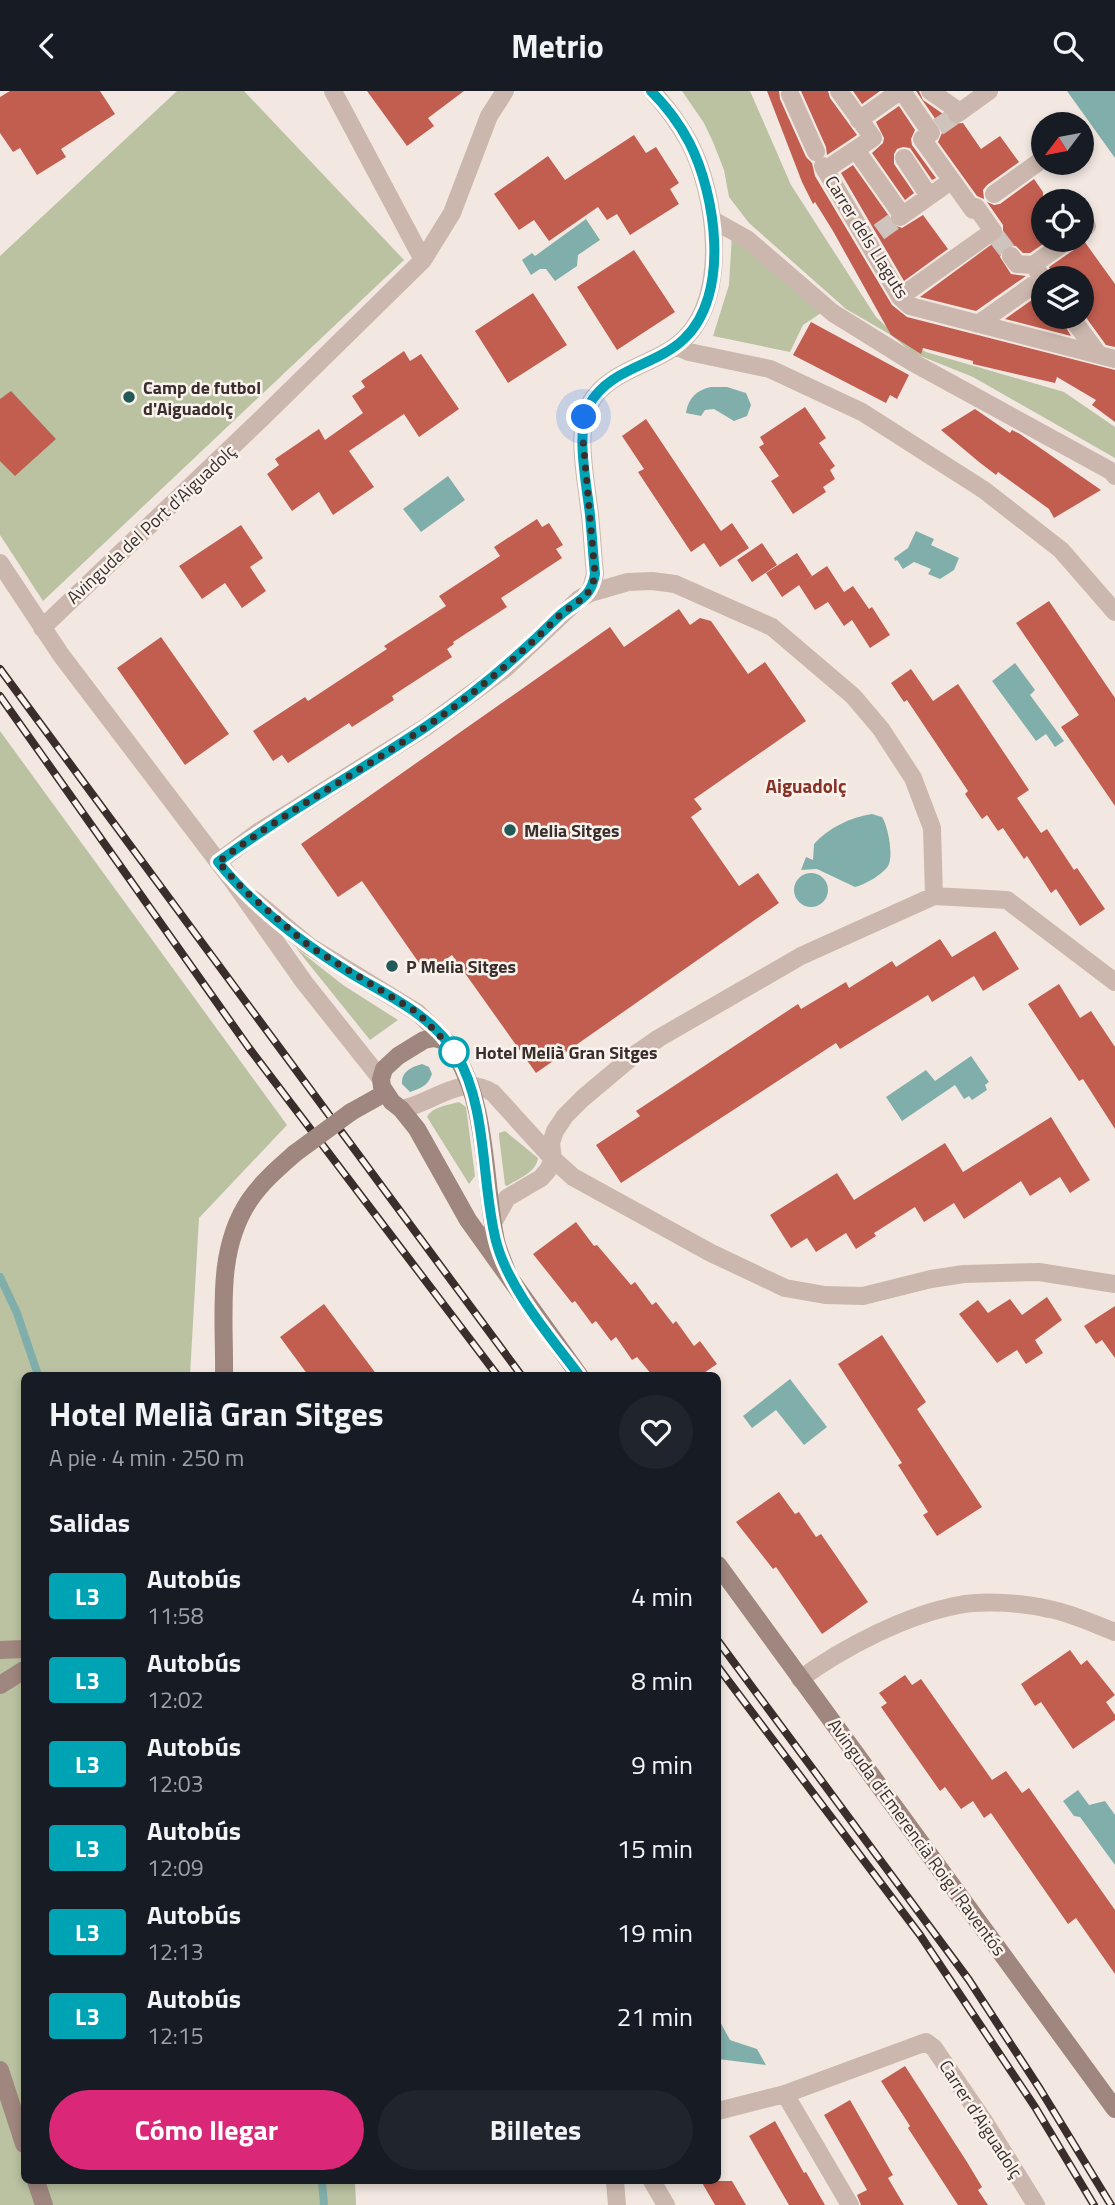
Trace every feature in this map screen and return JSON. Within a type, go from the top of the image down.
[{"type":"street","points":[[333,91],[423,260]]},
{"type":"street","name":"Avinguda del Port d'Aiguadolç","points":[[42,628],[423,260],[449,220],[489,116],[505,91]]},
{"type":"street","points":[[590,593],[595,574],[583,440],[589,404],[605,386],[621,374],[676,346],[694,328],[706,301],[714,267],[713,220],[699,167],[690,144],[652,91]]},
{"type":"street","points":[[821,163],[856,150],[873,138],[839,91]]},
{"type":"street","points":[[930,91],[958,113],[989,91]]},
{"type":"street","points":[[859,120],[902,92],[934,130],[922,139],[972,210],[1031,168]]},
{"type":"street","name":"Carrer dels Llaguts","points":[[790,94],[821,163],[873,236],[900,297],[910,306],[1107,357]]},
{"type":"street","points":[[856,150],[901,216],[949,179]]},
{"type":"street","points":[[904,158],[929,196]]},
{"type":"street","points":[[900,297],[994,233],[983,202]]},
{"type":"street","points":[[713,220],[747,239],[833,313],[912,362],[1111,471],[1115,476]]},
{"type":"street","points":[[1047,266],[1058,252]]},
{"type":"street","points":[[1011,256],[1017,264],[1031,270]]},
{"type":"street","points":[[978,324],[1031,281]]},
{"type":"street","points":[[1082,329],[1107,357]]},
{"type":"street","points":[[676,346],[770,369],[862,412],[984,490],[1061,550],[1115,613]]},
{"type":"street","points":[[0,563],[42,628],[423,1139],[468,1220],[577,1372]]},
{"type":"street","points":[[218,862],[258,832],[426,727],[506,668],[565,611],[590,593],[628,582],[652,581],[675,584],[772,627],[853,696],[881,729],[913,778],[932,828],[934,896]]},
{"type":"street","points":[[232,880],[309,946],[418,1013],[446,1041],[461,1063],[477,1117],[496,1240],[507,1272]]},
{"type":"street","points":[[493,1223],[507,1198],[541,1178],[548,1170],[553,1159],[551,1143],[565,1116],[583,1098],[659,1038],[801,956],[934,896],[1007,899],[1115,982]]},
{"type":"street","points":[[224,1372],[227,1261],[232,1235],[247,1203],[260,1186],[293,1154],[383,1086],[384,1069],[398,1056],[415,1045],[434,1038],[446,1041]]},
{"type":"street","points":[[401,1109],[414,1107],[436,1095],[468,1084],[484,1087],[493,1093],[573,1177],[711,1253],[785,1288],[825,1295],[863,1296],[931,1279],[964,1274],[1039,1272],[1115,1284]]},
{"type":"street","name":"Avinguda d'Emerencià Roig i Raventós","points":[[721,1569],[1115,2109]]},
{"type":"street","points":[[800,1679],[847,1648],[934,1611],[962,1604],[998,1603],[1050,1609],[1115,1632]]},
{"type":"street","points":[[0,1650],[21,1649]]},
{"type":"street","points":[[0,1685],[21,1672]]},
{"type":"street","name":"Carrer d'Aiguadolç","points":[[785,2094],[926,2042],[984,2121],[1036,2205]]},
{"type":"street","points":[[0,2070],[21,2135]]},
{"type":"street","points":[[721,2110],[785,2094],[850,2205]]},
{"type":"street","points":[[37,2184],[44,2205]]},
{"type":"street","points":[[615,2184],[617,2205]]},
{"type":"street","points":[[654,2184],[666,2205]]},
{"type":"green space","name":"Camp de futbol d'Aiguadolç","points":[[177,91],[244,91],[404,260],[43,601],[0,535],[0,256]]},
{"type":"green space","points":[[682,91],[750,91],[791,185],[876,317],[894,334],[926,352],[1064,392],[1115,427],[1115,458],[973,377],[913,353],[891,335],[846,309],[749,223],[729,197],[724,170],[713,142],[704,123]]},
{"type":"green space","points":[[732,234],[821,313],[803,325],[790,352],[713,336],[729,285]]},
{"type":"green space","points":[[0,731],[287,1125],[199,1218],[190,1372],[21,1372],[21,2184],[355,2184],[356,2205],[0,2205]]},
{"type":"green space","points":[[296,948],[343,985],[398,1020],[370,1040]]},
{"type":"green space","points":[[459,1102],[466,1107],[475,1176],[469,1184],[427,1117],[436,1109]]},
{"type":"green space","points":[[505,1131],[538,1158],[534,1168],[507,1186],[499,1136],[499,1133]]},
{"type":"water","points":[[1067,91],[1115,91],[1115,158],[1094,129],[1094,112],[1082,112]]},
{"type":"water","points":[[586,219],[600,240],[578,255],[577,266],[555,281],[546,269],[540,269],[531,275],[522,260],[532,253],[535,256]]},
{"type":"water","points":[[711,387],[727,387],[746,393],[751,405],[747,416],[734,421],[714,409],[705,410],[701,416],[686,413],[694,395]]},
{"type":"water","points":[[448,476],[465,500],[421,532],[403,509]]},
{"type":"water","points":[[916,531],[934,539],[931,545],[959,558],[954,570],[940,579],[928,574],[931,569],[914,562],[903,569],[897,560],[895,561],[894,558],[908,548]]},
{"type":"water","points":[[1015,663],[1035,690],[1030,695],[1064,741],[1055,747],[1046,734],[1036,741],[992,681]]},
{"type":"water","points":[[872,814],[882,817],[890,841],[890,862],[882,873],[855,887],[817,869],[801,870],[806,857],[813,860],[814,844],[826,833],[848,821]]},
{"type":"water","points":[[811,873],[823,878],[828,890],[823,902],[811,907],[799,902],[794,890],[799,878]]},
{"type":"water","points":[[971,1056],[989,1082],[985,1085],[987,1090],[972,1100],[969,1096],[964,1099],[955,1085],[902,1121],[886,1097],[926,1070],[935,1081]]},
{"type":"water","points":[[422,1064],[429,1067],[432,1074],[424,1086],[410,1092],[402,1084],[403,1076],[411,1068]]},
{"type":"water","points":[[790,1379],[827,1427],[804,1445],[776,1410],[752,1428],[743,1416]]},
{"type":"water","points":[[1078,1790],[1089,1805],[1105,1801],[1115,1815],[1115,1865],[1080,1817],[1074,1816],[1063,1801]]},
{"type":"water","points":[[721,2024],[730,2040],[757,2049],[766,2065],[721,2059]]},
{"type":"building","points":[[10,91],[100,91],[115,114],[61,149],[66,157],[37,175],[20,148],[13,152],[0,133],[0,97]]},
{"type":"building","points":[[367,91],[464,91],[428,118],[434,126],[407,146]]},
{"type":"building","points":[[767,91],[779,91],[780,99],[806,157],[812,163],[815,176],[892,305],[907,317],[1115,370],[1115,422],[1092,405],[1096,400],[1057,377],[1055,383],[973,364],[973,361],[923,348],[921,354],[891,335],[833,231],[815,202],[813,204]]},
{"type":"building","points":[[801,91],[828,91],[830,98],[857,135],[827,155]]},
{"type":"building","points":[[853,91],[880,91],[862,104]]},
{"type":"building","points":[[916,91],[952,124],[963,123],[981,149],[1000,136],[1019,162],[987,185],[983,190],[984,199],[977,196],[938,142],[942,133],[941,127]]},
{"type":"building","points":[[899,106],[915,130],[911,139],[912,145],[936,178],[932,180],[910,148],[897,149],[894,164],[914,193],[905,200],[872,153],[883,143],[884,138],[876,122]]},
{"type":"building","points":[[634,135],[646,153],[656,147],[679,183],[670,189],[679,204],[630,235],[617,214],[607,220],[598,207],[549,241],[534,220],[519,230],[494,194],[548,156],[565,180]]},
{"type":"building","points":[[853,165],[889,216],[891,224],[902,228],[923,215],[948,249],[904,281],[841,173]]},
{"type":"building","points":[[1034,179],[1041,189],[1031,189],[1031,252],[1023,253],[1016,246],[1009,245],[1004,247],[1000,257],[1011,274],[1026,276],[976,311],[920,297],[1003,236],[1003,225],[987,202],[1000,204]]},
{"type":"building","points":[[634,250],[675,312],[617,350],[577,287]]},
{"type":"building","points":[[1071,252],[1092,252],[1115,284],[1115,347],[1106,345],[1094,328],[1094,266],[1050,266]]},
{"type":"building","points":[[533,293],[567,345],[508,383],[475,331]]},
{"type":"building","points":[[1031,301],[1031,326],[1005,319]]},
{"type":"building","points":[[811,322],[909,375],[897,399],[890,395],[886,403],[793,355]]},
{"type":"building","points":[[1044,329],[1067,329],[1071,336]]},
{"type":"building","points":[[404,351],[410,361],[421,354],[459,409],[419,437],[404,414],[349,451],[374,487],[333,515],[319,492],[292,511],[267,474],[279,465],[275,459],[319,429],[325,440],[363,413],[352,396],[365,387],[361,381]]},
{"type":"building","points":[[11,391],[56,439],[15,476],[0,461],[0,399]]},
{"type":"building","points":[[805,407],[826,438],[819,443],[835,466],[830,470],[835,479],[823,487],[826,492],[793,514],[771,481],[779,476],[759,447],[764,444],[760,437]]},
{"type":"building","points":[[975,409],[1010,433],[1012,430],[1020,434],[1101,490],[1054,518],[1049,509],[998,472],[996,475],[941,430]]},
{"type":"building","points":[[646,419],[721,531],[732,523],[749,548],[720,567],[704,543],[691,552],[638,472],[644,469],[622,436]]},
{"type":"building","points":[[537,519],[542,527],[549,523],[563,545],[556,549],[562,558],[501,598],[507,607],[453,642],[447,649],[452,657],[392,696],[394,700],[352,727],[349,723],[288,763],[282,755],[273,761],[253,731],[305,697],[308,701],[387,649],[384,646],[446,606],[439,596],[500,556],[494,547]]},
{"type":"building","points":[[241,525],[263,558],[250,567],[266,591],[242,608],[225,583],[202,599],[179,566]]},
{"type":"building","points":[[762,543],[777,565],[752,582],[737,560]]},
{"type":"building","points":[[797,553],[812,576],[782,597],[766,573]]},
{"type":"building","points":[[827,566],[844,592],[853,586],[869,609],[872,607],[890,635],[870,648],[852,620],[844,626],[828,602],[815,610],[799,585]]},
{"type":"building","points":[[1049,601],[1115,698],[1115,806],[1061,727],[1079,715],[1016,623]]},
{"type":"building","name":"Melia Sitges","points":[[679,609],[690,625],[700,618],[711,621],[748,674],[765,662],[806,721],[694,799],[702,809],[691,817],[739,886],[758,873],[779,903],[536,1073],[452,955],[426,973],[362,881],[338,897],[301,844],[610,627],[624,647]]},
{"type":"building","points":[[161,637],[229,734],[185,765],[117,668]]},
{"type":"building","points":[[911,669],[933,701],[958,684],[1029,790],[1017,798],[1041,833],[1047,829],[1074,870],[1077,868],[1105,909],[1080,926],[1056,889],[1051,893],[1027,856],[1024,859],[1003,828],[998,831],[987,815],[982,819],[965,794],[968,791],[907,700],[904,702],[891,683]]},
{"type":"building","points":[[995,931],[1019,969],[983,991],[974,976],[932,1002],[928,995],[840,1049],[836,1043],[621,1183],[596,1145],[640,1116],[636,1111],[798,1004],[801,1009],[846,982],[849,988],[892,961],[896,967],[940,939],[952,957]]},
{"type":"building","points":[[1059,984],[1080,1018],[1091,1011],[1115,1047],[1115,1129],[1083,1079],[1079,1081],[1028,1004]]},
{"type":"building","points":[[1051,1117],[1090,1180],[1070,1193],[1060,1177],[1030,1196],[1021,1181],[964,1219],[954,1203],[924,1222],[915,1207],[874,1233],[876,1236],[856,1249],[846,1233],[816,1252],[807,1238],[791,1248],[770,1215],[837,1173],[854,1200],[945,1143],[963,1172]]},
{"type":"building","points":[[576,1222],[594,1246],[597,1245],[631,1285],[635,1282],[652,1305],[656,1302],[673,1324],[676,1321],[694,1346],[700,1341],[717,1364],[705,1372],[650,1372],[637,1357],[632,1360],[616,1337],[611,1341],[596,1321],[592,1324],[533,1254]]},
{"type":"building","points":[[1047,1297],[1062,1320],[1035,1340],[1043,1353],[1026,1364],[1017,1350],[997,1363],[959,1314],[978,1300],[988,1313],[1010,1299],[1022,1315]]},
{"type":"building","points":[[324,1304],[375,1372],[306,1372],[280,1337]]},
{"type":"building","points":[[1115,1306],[1115,1358],[1102,1340],[1096,1344],[1084,1326]]},
{"type":"building","points":[[882,1335],[926,1402],[917,1409],[982,1507],[937,1536],[923,1515],[928,1512],[898,1465],[902,1463],[838,1364]]},
{"type":"building","points":[[779,1492],[795,1514],[799,1512],[816,1537],[821,1534],[868,1602],[822,1634],[776,1567],[773,1569],[736,1522]]},
{"type":"building","points":[[1070,1650],[1081,1665],[1087,1660],[1115,1695],[1106,1702],[1115,1715],[1115,1720],[1073,1749],[1041,1702],[1035,1706],[1021,1684]]},
{"type":"building","points":[[905,1675],[912,1685],[921,1679],[992,1780],[1006,1771],[1022,1793],[1029,1788],[1115,1910],[1115,1974],[1076,1918],[1068,1924],[991,1813],[984,1818],[973,1801],[961,1809],[945,1787],[940,1791],[881,1707],[887,1703],[879,1693]]},
{"type":"building","points":[[905,2066],[982,2187],[978,2190],[988,2205],[958,2205],[908,2128],[910,2126],[881,2081]]},
{"type":"building","points":[[850,2100],[893,2175],[888,2178],[904,2205],[861,2205],[857,2195],[867,2190],[824,2115]]},
{"type":"building","points":[[775,2121],[825,2205],[789,2205],[749,2136]]},
{"type":"building","points":[[732,2181],[746,2205],[715,2205],[703,2184]]},
{"type":"waterway","points":[[0,1277],[17,1313],[37,1372]]},
{"type":"waterway","points":[[322,2184],[324,2205]]},
{"type":"tunnel","points":[[938,127],[957,114]]},
{"type":"tunnel","points":[[879,232],[900,217]]},
{"type":"tunnel","points":[[996,236],[1011,256]]},
{"type":"railway","points":[[0,669],[519,1372]]},
{"type":"railway","points":[[0,696],[249,1048],[495,1372]]},
{"type":"railway","points":[[721,1645],[969,1980],[1111,2205]]},
{"type":"railway","points":[[721,1671],[920,1935],[1035,2107],[1094,2205]]},
{"type":"bus line","name":"L3","points":[[577,1372],[507,1272],[491,1215],[477,1117],[456,1053],[418,1013],[309,946],[232,880],[218,862],[258,832],[426,727],[506,668],[565,611],[590,593],[595,574],[583,440],[584,417],[589,404],[605,386],[621,374],[665,353],[685,339],[694,328],[706,301],[714,267],[713,220],[699,167],[678,124],[651,91]]},
{"type":"place","name":"Camp de futbol d'Aiguadolç","points":[[129,397]]},
{"type":"place","name":"Melia Sitges","points":[[510,830]]},
{"type":"place","name":"P Melia Sitges","points":[[392,966]]},
{"type":"place","name":"Hotel Melià Gran Sitges","points":[[454,1052]]},
{"type":"district","name":"Aiguadolç","points":[[806,785]]},
{"type":"route","points":[[454,1052],[456,1053],[418,1013],[309,946],[232,880],[218,862],[258,832],[426,727],[506,668],[565,611],[590,593],[595,574],[583,440],[584,417]]}]
